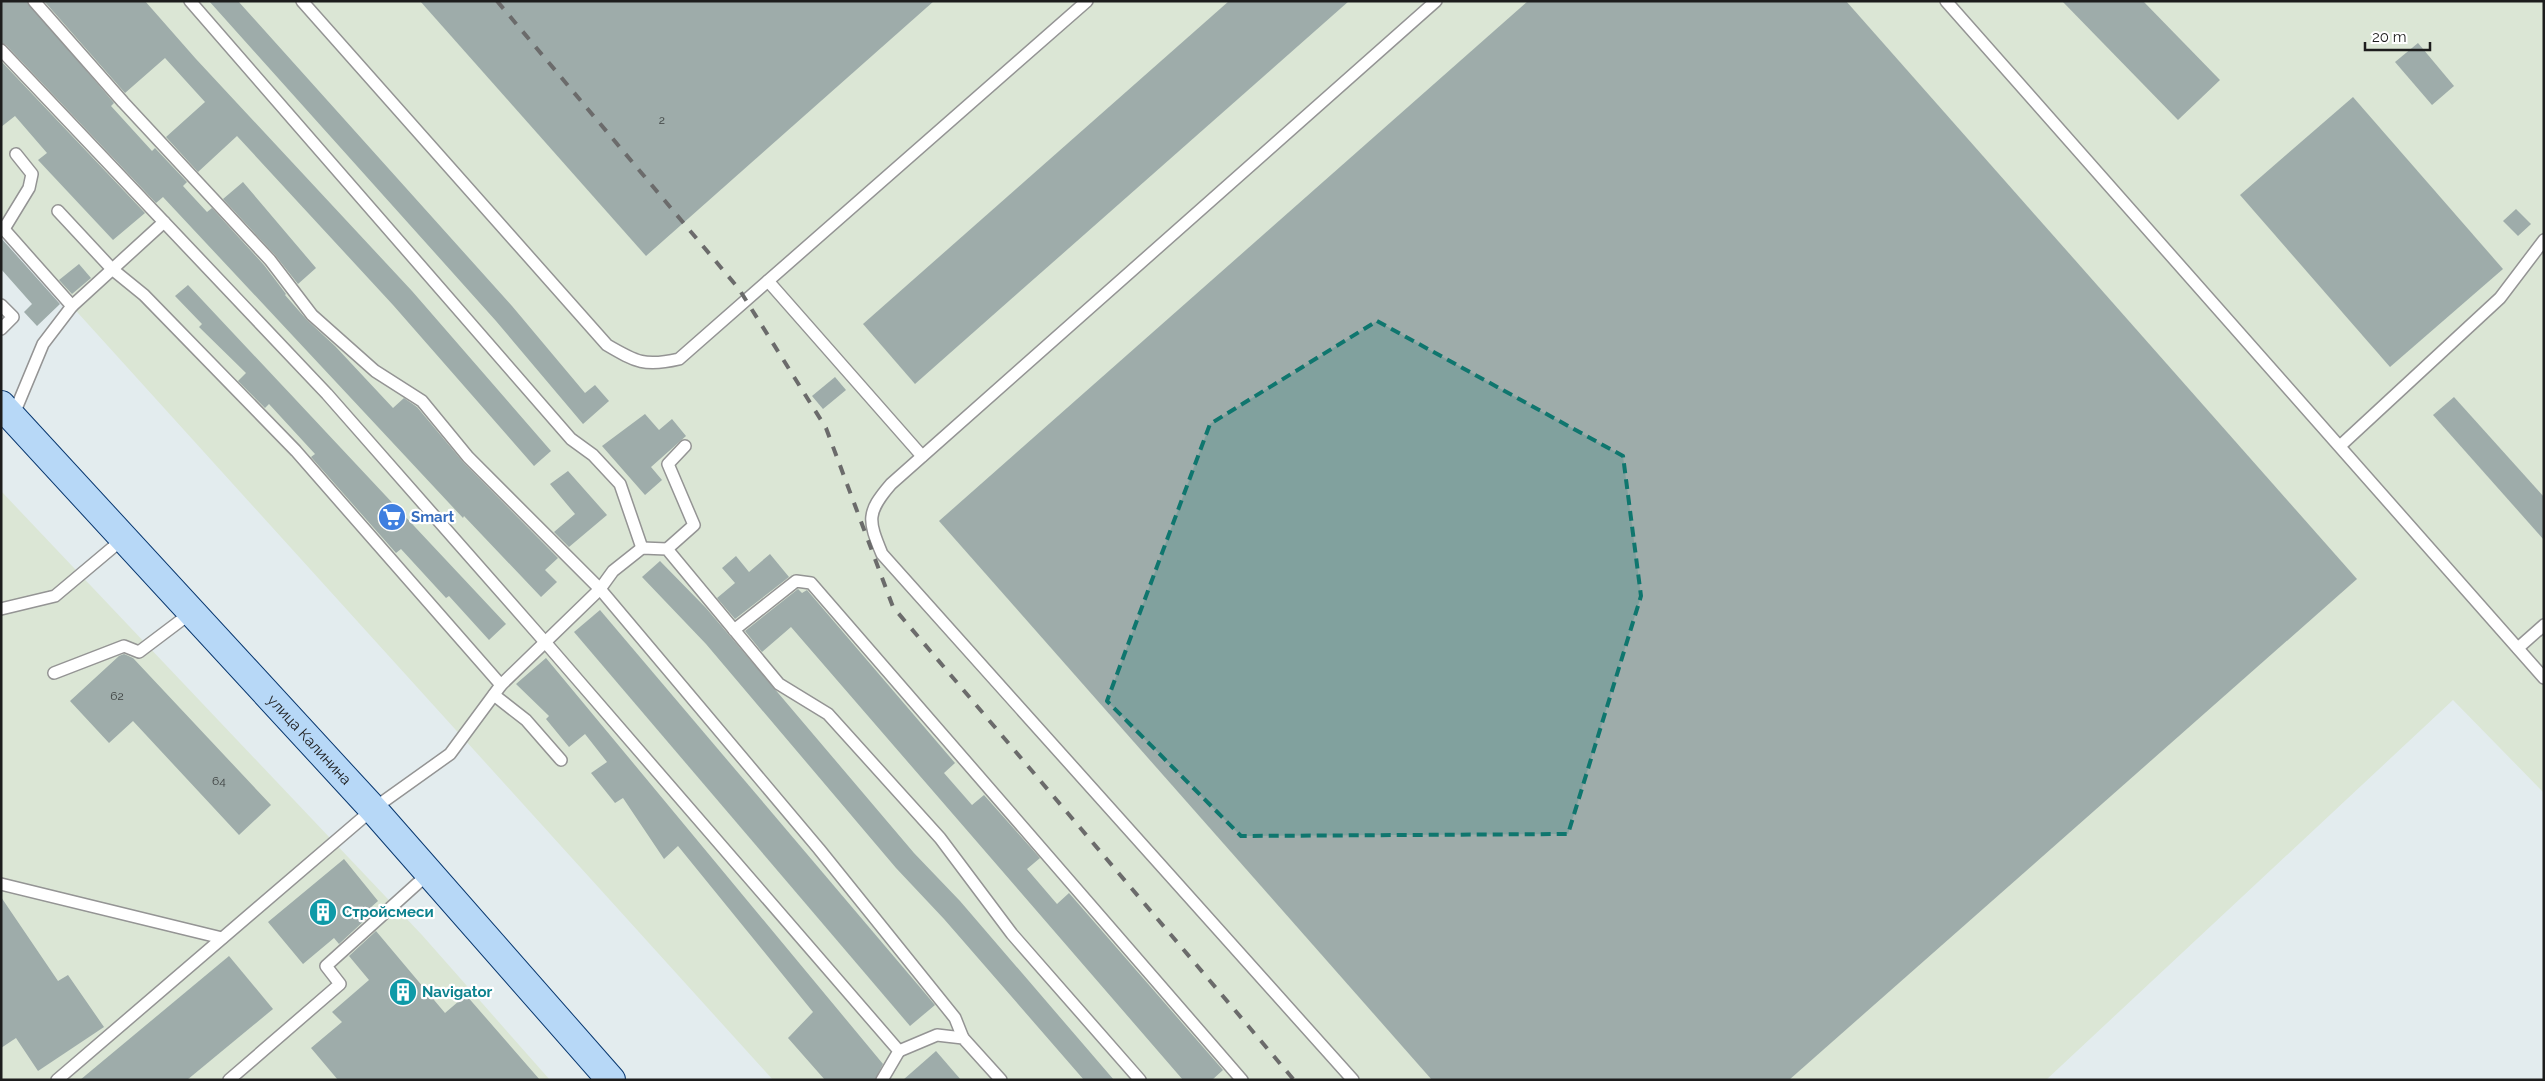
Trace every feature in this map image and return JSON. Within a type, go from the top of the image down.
[{"type":"street","name":"улица Калинина","points":[[7,411],[373,809],[611,1080]]},
{"type":"lane","points":[[34,1],[123,102],[270,260],[312,315],[375,371],[422,401],[468,457],[600,589],[819,849],[955,1018],[963,1038],[1001,1080]]},
{"type":"lane","points":[[190,1],[571,439],[593,455],[620,484],[642,548]]},
{"type":"lane","points":[[302,1],[607,345],[634,360],[656,364],[678,359],[1087,1]]},
{"type":"lane","points":[[1353,1080],[882,554],[871,527],[874,504],[891,484],[1436,1]]},
{"type":"lane","points":[[1946,1],[2544,678]]},
{"type":"lane","points":[[1,50],[327,394],[545,642],[899,1051]]},
{"type":"lane","points":[[16,154],[32,174],[29,188],[2,228],[72,306]]},
{"type":"lane","points":[[58,211],[112,269],[144,295],[296,451],[501,685]]},
{"type":"lane","points":[[7,411],[43,344],[72,306],[164,222]]},
{"type":"lane","points":[[2340,446],[2500,298],[2544,240]]},
{"type":"lane","points":[[768,281],[922,456]]},
{"type":"lane","points":[[1,305],[13,317],[1,329]]},
{"type":"lane","points":[[57,1080],[373,809],[450,754],[501,685],[600,589],[613,571],[642,548],[667,548],[694,525],[668,464],[685,446]]},
{"type":"lane","points":[[1,609],[55,596],[124,538]]},
{"type":"lane","points":[[667,548],[779,684],[828,714],[927,824],[1012,934],[1140,1080]]},
{"type":"lane","points":[[734,630],[796,581],[811,583],[1242,1080]]},
{"type":"lane","points":[[54,673],[124,646],[139,652],[192,612]]},
{"type":"lane","points":[[2518,648],[2544,625]]},
{"type":"lane","points":[[494,695],[526,720],[561,760]]},
{"type":"lane","points":[[228,1080],[340,984],[326,966],[429,873]]},
{"type":"lane","points":[[1,884],[222,938]]},
{"type":"lane","points":[[882,1080],[899,1051],[937,1035],[963,1038]]},
{"type":"highlighted area","points":[[1377,321],[1623,456],[1641,596],[1568,834],[1241,836],[1107,701],[1210,424]]},
{"type":"shaded area","points":[[1,1],[2544,1],[2544,793],[2453,700],[2046,1080],[773,1080],[1,228]]},
{"type":"shaded area","points":[[1,491],[422,935],[550,1080],[1,1080]]},
{"type":"building","points":[[1,1],[27,1],[114,103],[111,106],[152,151],[155,148],[187,182],[183,186],[207,212],[212,208],[264,265],[285,295],[307,320],[335,346],[393,408],[404,398],[417,407],[463,462],[558,558],[545,570],[557,582],[541,597],[464,516],[463,518],[163,197],[156,203],[6,45],[1,43]]},
{"type":"building","points":[[44,1],[145,1],[196,59],[412,291],[551,451],[534,466],[393,305],[237,136],[198,172],[166,137],[205,102],[165,58],[125,93]]},
{"type":"building","points":[[209,1],[238,1],[512,306],[585,393],[595,385],[609,401],[583,424],[496,321]]},
{"type":"building","points":[[420,1],[934,1],[646,256]]},
{"type":"building","points":[[1229,1],[1349,1],[915,384],[863,324]]},
{"type":"building","points":[[1528,1],[1846,1],[2357,579],[1789,1080],[1432,1080],[939,521]]},
{"type":"building","points":[[2062,1],[2143,1],[2220,80],[2178,120]]},
{"type":"building","points":[[2418,43],[2454,86],[2432,105],[2395,62]]},
{"type":"building","points":[[1,61],[145,213],[113,240],[38,160],[47,153],[15,116],[1,127]]},
{"type":"building","points":[[2353,97],[2503,269],[2390,367],[2240,195]]},
{"type":"building","points":[[243,182],[316,268],[298,284],[275,255],[223,199]]},
{"type":"building","points":[[2516,209],[2531,224],[2518,236],[2503,221]]},
{"type":"building","points":[[1,238],[60,304],[37,326],[24,312],[32,304],[1,269]]},
{"type":"building","points":[[79,264],[91,278],[72,294],[59,280]]},
{"type":"building","points":[[188,285],[506,624],[489,640],[449,596],[446,598],[401,549],[396,553],[311,457],[315,454],[269,404],[265,408],[238,381],[246,373],[199,327],[202,324],[175,296]]},
{"type":"building","points":[[835,377],[846,390],[823,409],[812,396]]},
{"type":"building","points":[[2454,397],[2544,497],[2544,540],[2433,415]]},
{"type":"building","points":[[645,414],[659,430],[672,419],[686,436],[651,467],[662,480],[645,495],[602,446]]},
{"type":"building","points":[[568,471],[607,515],[569,547],[554,532],[575,514],[550,484]]},
{"type":"building","points":[[770,554],[789,577],[735,619],[717,598],[735,583],[722,568],[736,556],[749,572]]},
{"type":"building","points":[[660,561],[706,608],[914,853],[960,901],[1114,1080],[1084,1080],[944,919],[896,868],[706,644],[642,577]]},
{"type":"building","points":[[798,589],[802,593],[807,590],[955,763],[944,773],[972,805],[984,795],[1040,858],[1027,869],[1057,904],[1069,893],[1223,1070],[1212,1080],[1183,1080],[791,627],[762,652],[745,631]]},
{"type":"building","points":[[600,610],[935,1005],[910,1026],[574,632]]},
{"type":"building","points":[[124,654],[133,658],[271,805],[239,835],[133,721],[109,743],[70,701],[119,656]]},
{"type":"building","points":[[546,658],[883,1064],[875,1080],[825,1080],[788,1038],[813,1012],[678,846],[664,859],[623,798],[615,803],[591,773],[607,762],[585,734],[569,747],[546,719],[549,716],[516,684]]},
{"type":"building","name":"Стройсмеси","points":[[344,859],[378,901],[362,915],[366,919],[339,944],[334,938],[303,964],[268,922]]},
{"type":"building","points":[[1,897],[58,981],[68,975],[104,1027],[38,1071],[16,1038],[1,1048]]},
{"type":"building","points":[[376,931],[445,1013],[466,995],[540,1080],[338,1080],[311,1048],[342,1022],[332,1012],[369,980],[349,956]]},
{"type":"building","points":[[229,956],[273,1009],[187,1080],[80,1080]]},
{"type":"building","points":[[936,1051],[961,1080],[903,1080]]},
{"type":"railway","points":[[497,1],[739,289],[826,428],[893,607],[1294,1080]]},
{"type":"place","name":"Smart","points":[[392,517]]},
{"type":"place","name":"Стройсмеси","points":[[323,912]]},
{"type":"place","name":"Navigator","points":[[403,992]]}]
